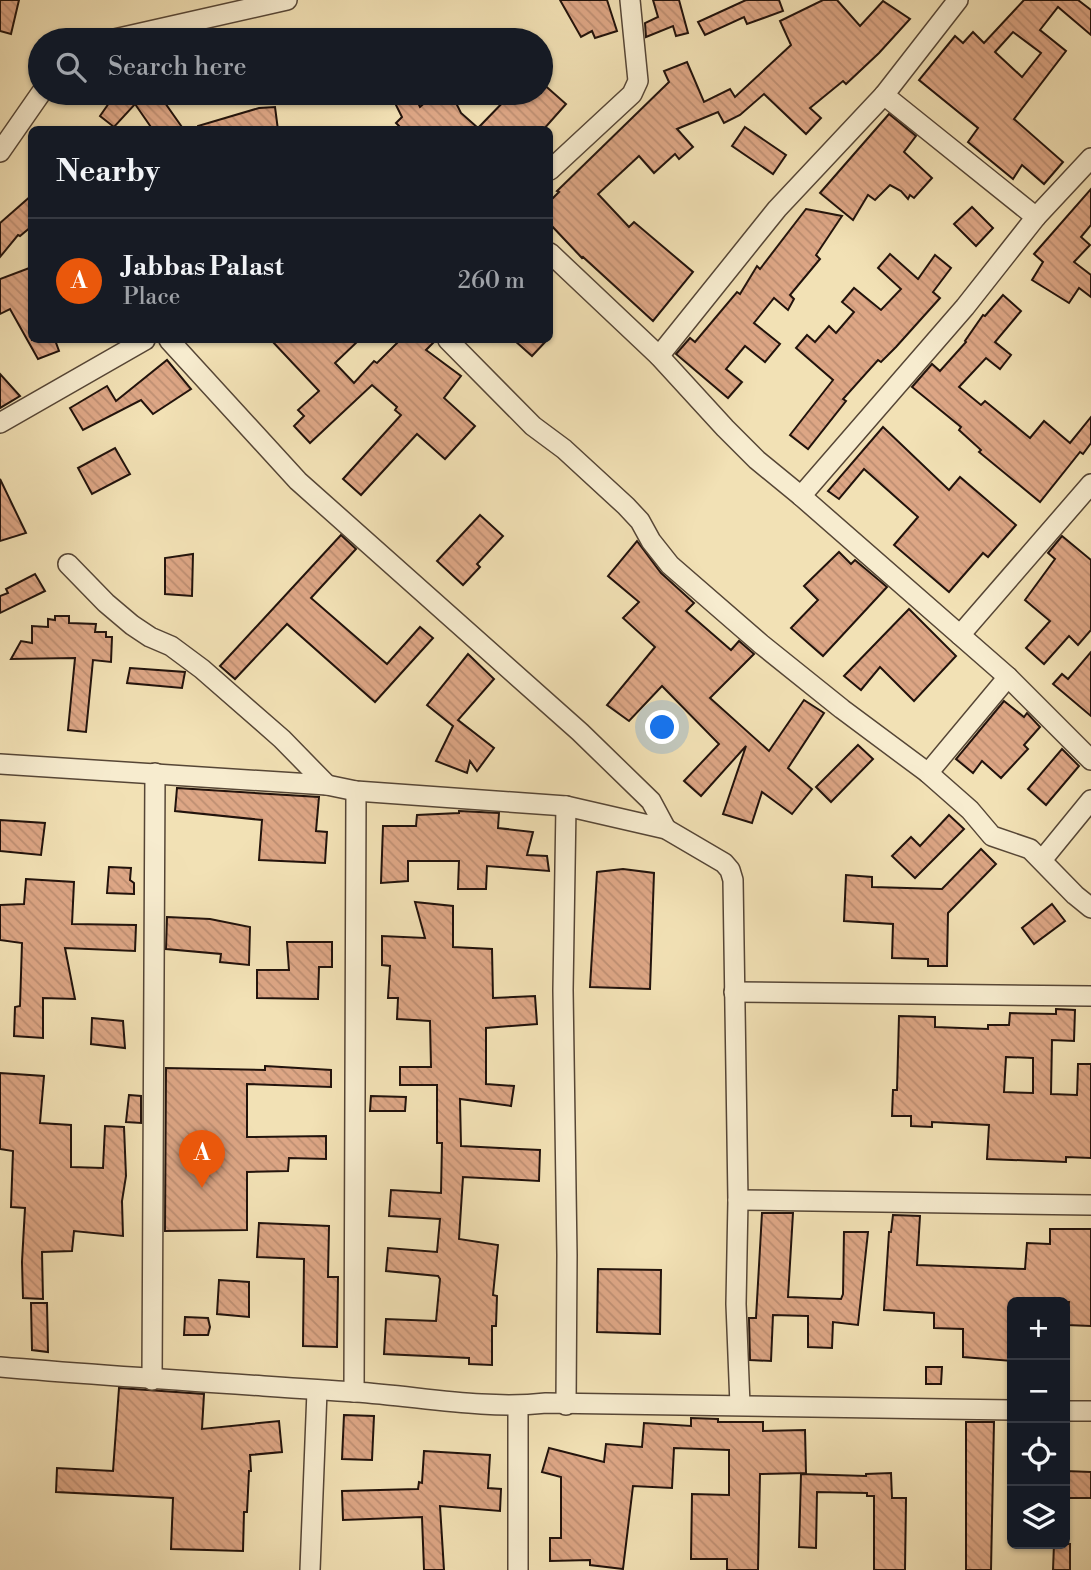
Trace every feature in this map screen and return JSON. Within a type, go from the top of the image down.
[{"type":"street","points":[[163,28],[287,0]]},
{"type":"street","points":[[553,167],[632,94],[638,81],[630,0]]},
{"type":"street","points":[[659,356],[778,209],[884,95],[958,0]]},
{"type":"street","points":[[884,95],[1036,217]]},
{"type":"street","points":[[0,152],[33,105]]},
{"type":"street","points":[[802,496],[965,307],[1036,217],[1091,158]]},
{"type":"street","points":[[553,256],[659,356],[757,460],[1009,677],[1091,760]]},
{"type":"street","points":[[0,423],[140,343]]},
{"type":"street","points":[[172,343],[298,481],[580,732],[651,801],[666,829]]},
{"type":"street","points":[[451,343],[533,426],[564,449],[626,506],[640,521],[651,541],[670,565],[761,644],[928,773],[970,810],[992,836],[1030,849],[1091,908]]},
{"type":"street","points":[[960,635],[1091,484]]},
{"type":"street","points":[[68,564],[132,625],[171,646],[202,669],[282,739],[327,785]]},
{"type":"street","points":[[928,773],[1009,677]]},
{"type":"street","points":[[0,764],[327,785],[356,791],[566,806],[666,829],[724,863],[733,880],[738,1200],[736,1304],[740,1405]]},
{"type":"street","points":[[152,1380],[155,773]]},
{"type":"street","points":[[354,1392],[356,791]]},
{"type":"street","points":[[1042,860],[1091,800]]},
{"type":"street","points":[[566,806],[563,990],[566,1405]]},
{"type":"street","points":[[734,992],[1091,996]]},
{"type":"street","points":[[738,1200],[1091,1205]]},
{"type":"street","points":[[0,1367],[518,1406],[546,1403],[1007,1410]]},
{"type":"street","points":[[310,1570],[317,1391]]},
{"type":"street","points":[[517,1570],[518,1406]]},
{"type":"street","points":[[1070,1411],[1091,1411]]},
{"type":"building","points":[[0,0],[19,0],[11,34],[0,31]]},
{"type":"building","points":[[560,0],[607,0],[617,31],[595,38],[592,31],[581,37]]},
{"type":"building","points":[[653,0],[679,0],[688,33],[676,36],[673,26],[646,37],[645,23],[658,17]]},
{"type":"building","points":[[746,0],[779,0],[783,11],[747,24],[744,17],[705,35],[698,22]]},
{"type":"building","points":[[823,0],[837,0],[860,26],[883,1],[910,19],[846,84],[843,81],[810,108],[821,118],[806,134],[764,94],[740,115],[724,123],[718,112],[677,129],[693,147],[679,159],[675,154],[654,173],[639,156],[598,194],[629,227],[634,222],[693,272],[653,321],[582,258],[553,227],[553,198],[559,192],[557,191],[669,82],[664,71],[687,62],[704,102],[730,89],[735,97],[791,45],[780,21]]},
{"type":"building","points":[[1024,0],[1078,0],[1091,10],[1091,35],[1058,7],[1040,30],[1066,51],[1014,119],[1063,162],[1044,184],[1022,165],[1013,179],[968,142],[978,128],[919,80],[955,36],[963,43],[973,32],[984,43]],"holes":[[[1013,32],[1041,53],[1022,77],[995,52]]]},
{"type":"building","points":[[553,93],[566,104],[547,126],[480,126],[500,105],[553,105]]},
{"type":"building","points":[[108,105],[134,105],[115,126],[100,116]]},
{"type":"building","points":[[136,105],[166,105],[181,126],[150,126]]},
{"type":"building","points":[[396,105],[457,105],[461,113],[476,126],[399,126],[396,123],[402,117]]},
{"type":"building","points":[[275,107],[277,126],[198,126],[259,108]]},
{"type":"building","points":[[889,114],[916,136],[904,152],[932,178],[914,198],[910,195],[908,199],[890,185],[875,200],[868,195],[853,220],[820,193]]},
{"type":"building","points":[[745,127],[786,155],[773,174],[732,146]]},
{"type":"building","points":[[1091,189],[1091,225],[1081,237],[1090,245],[1074,262],[1091,275],[1091,297],[1079,288],[1069,303],[1032,280],[1043,262],[1034,254]]},
{"type":"building","points":[[28,198],[28,229],[18,235],[0,257],[0,223]]},
{"type":"building","points":[[972,207],[993,228],[976,246],[954,224]]},
{"type":"building","points":[[806,209],[842,216],[816,255],[820,259],[790,295],[794,299],[788,310],[774,298],[754,323],[780,344],[765,362],[745,346],[726,369],[742,382],[728,398],[676,354],[690,338],[695,342],[737,292],[740,294],[757,266],[760,269]]},
{"type":"building","points":[[890,254],[918,279],[935,255],[951,268],[933,292],[940,298],[896,347],[881,362],[878,360],[843,399],[846,401],[808,449],[790,435],[833,380],[796,348],[807,335],[815,342],[829,326],[836,333],[854,312],[842,302],[854,288],[881,310],[901,289],[878,268]]},
{"type":"building","points":[[28,268],[28,341],[10,309],[0,314],[0,279]]},
{"type":"building","points":[[1003,295],[1021,311],[995,342],[1011,355],[1000,369],[986,358],[959,387],[981,405],[985,401],[1030,438],[1044,421],[1070,443],[1091,417],[1091,443],[1083,454],[1080,452],[1040,502],[979,452],[981,450],[959,430],[961,427],[912,387],[932,364],[940,371],[966,342],[983,315],[985,316]]},
{"type":"building","points":[[29,343],[56,343],[59,351],[38,359]]},
{"type":"building","points":[[274,343],[356,343],[335,363],[354,383],[374,361],[377,363],[397,343],[433,343],[426,350],[461,376],[444,398],[475,426],[445,459],[417,434],[361,495],[343,479],[401,415],[395,410],[397,407],[372,385],[310,443],[294,426],[304,416],[298,410],[319,391]]},
{"type":"building","points":[[517,343],[544,343],[532,356]]},
{"type":"building","points":[[167,360],[191,389],[153,414],[141,400],[83,430],[70,408],[107,386],[116,401]]},
{"type":"building","points":[[0,374],[20,396],[0,408]]},
{"type":"building","points":[[883,427],[949,490],[960,477],[1016,525],[988,557],[983,553],[949,592],[894,545],[918,517],[864,469],[839,499],[828,491]]},
{"type":"building","points":[[115,448],[130,474],[92,494],[78,468]]},
{"type":"building","points":[[0,479],[26,533],[0,541]]},
{"type":"building","points":[[480,515],[503,536],[477,564],[480,567],[463,585],[437,561]]},
{"type":"building","points":[[341,535],[356,549],[311,598],[387,664],[420,627],[433,638],[375,702],[287,624],[235,679],[220,666]]},
{"type":"building","points":[[1062,536],[1091,560],[1091,630],[1078,645],[1069,636],[1044,664],[1026,648],[1050,621],[1025,600],[1055,559],[1048,553]]},
{"type":"building","points":[[637,541],[661,573],[694,603],[686,611],[731,650],[739,641],[754,654],[710,698],[769,751],[804,700],[824,713],[788,768],[812,789],[792,814],[762,792],[752,823],[723,814],[746,746],[701,796],[684,781],[719,744],[662,686],[629,721],[607,705],[655,647],[623,618],[639,602],[608,576]]},
{"type":"building","points":[[839,552],[851,564],[855,560],[887,587],[823,656],[791,628],[818,600],[804,586]]},
{"type":"building","points":[[193,554],[192,596],[165,594],[165,558]]},
{"type":"building","points":[[35,574],[45,591],[0,613],[0,596],[8,593],[6,589]]},
{"type":"building","points":[[909,609],[956,656],[914,701],[880,667],[861,690],[844,676]]},
{"type":"building","points":[[55,616],[69,616],[69,623],[96,624],[95,632],[106,632],[106,637],[112,637],[111,662],[93,660],[86,732],[68,730],[75,658],[11,659],[21,641],[32,643],[32,626],[48,627],[48,619],[55,620]]},
{"type":"building","points":[[1091,652],[1091,716],[1053,684],[1062,674],[1068,679]]},
{"type":"building","points":[[468,654],[494,679],[458,720],[494,748],[477,771],[470,761],[467,773],[436,761],[453,726],[427,705]]},
{"type":"building","points":[[130,668],[185,672],[182,688],[127,683]]},
{"type":"building","points":[[1004,701],[1024,717],[1027,713],[1040,727],[1024,745],[1028,749],[1001,778],[982,761],[973,773],[956,759]]},
{"type":"building","points":[[858,745],[873,759],[831,802],[816,787]]},
{"type":"building","points":[[1062,749],[1079,766],[1046,805],[1028,789]]},
{"type":"building","points":[[177,788],[319,797],[316,831],[327,832],[325,863],[259,860],[262,820],[175,811]]},
{"type":"building","points":[[459,811],[499,813],[498,828],[533,832],[527,855],[547,856],[549,871],[487,866],[486,889],[458,889],[459,861],[408,861],[408,881],[381,883],[383,826],[416,826],[417,815]]},
{"type":"building","points":[[949,815],[964,829],[915,878],[892,856],[911,837],[920,846]]},
{"type":"building","points":[[0,820],[45,823],[41,855],[0,851]]},
{"type":"building","points":[[981,849],[996,864],[948,913],[947,966],[928,966],[928,959],[892,958],[893,924],[844,921],[846,875],[872,877],[872,887],[942,889]]},
{"type":"building","points":[[109,867],[131,868],[130,880],[134,883],[134,894],[107,893]]},
{"type":"building","points":[[623,869],[654,873],[650,989],[590,987],[597,872]]},
{"type":"building","points":[[26,879],[74,882],[72,924],[136,925],[135,951],[65,948],[75,999],[43,998],[43,1038],[14,1036],[15,1007],[20,1006],[22,943],[0,940],[0,905],[24,904]]},
{"type":"building","points":[[415,902],[453,906],[453,947],[492,949],[493,998],[535,996],[537,1024],[486,1028],[486,1084],[514,1086],[511,1106],[460,1099],[461,1146],[540,1150],[539,1181],[463,1177],[459,1239],[498,1245],[493,1295],[497,1296],[496,1326],[492,1326],[492,1365],[469,1364],[469,1358],[384,1354],[386,1319],[436,1321],[440,1279],[438,1276],[386,1271],[388,1248],[437,1252],[440,1219],[389,1216],[391,1190],[441,1193],[442,1143],[437,1143],[437,1085],[400,1085],[400,1067],[431,1067],[430,1021],[397,1019],[398,998],[388,998],[390,966],[382,965],[382,936],[425,938]]},
{"type":"building","points":[[1052,904],[1065,921],[1034,944],[1022,928]]},
{"type":"building","points":[[167,917],[210,919],[250,927],[249,965],[220,962],[221,954],[166,949]]},
{"type":"building","points":[[287,942],[332,942],[332,967],[319,967],[318,999],[257,998],[257,970],[289,970]]},
{"type":"building","points":[[1056,1009],[1075,1010],[1074,1041],[1052,1040],[1051,1094],[1077,1095],[1078,1064],[1091,1064],[1091,1158],[1066,1157],[1066,1162],[987,1159],[989,1125],[932,1122],[932,1127],[911,1126],[911,1116],[892,1116],[893,1090],[897,1090],[899,1016],[935,1017],[935,1027],[988,1029],[988,1025],[1009,1025],[1010,1013],[1056,1014]],"holes":[[[1006,1057],[1033,1058],[1033,1093],[1004,1092]]]},
{"type":"building","points":[[92,1018],[123,1021],[125,1048],[91,1044]]},
{"type":"building","points":[[265,1066],[331,1070],[331,1087],[247,1084],[247,1137],[326,1136],[326,1159],[289,1158],[288,1171],[247,1172],[247,1230],[165,1231],[166,1068],[265,1070]]},
{"type":"building","points":[[0,1073],[44,1076],[40,1123],[71,1125],[71,1167],[103,1168],[105,1126],[124,1127],[126,1176],[122,1201],[123,1236],[74,1231],[72,1251],[42,1252],[43,1299],[23,1298],[25,1208],[11,1207],[13,1151],[0,1149]]},
{"type":"building","points":[[129,1095],[141,1096],[141,1123],[126,1122]]},
{"type":"building","points":[[371,1096],[406,1097],[405,1111],[370,1111]]},
{"type":"building","points":[[762,1213],[793,1213],[788,1297],[841,1299],[844,1232],[868,1232],[858,1325],[833,1322],[832,1348],[808,1347],[808,1316],[773,1315],[771,1361],[750,1360],[749,1318],[756,1318]]},
{"type":"building","points":[[893,1215],[920,1216],[917,1265],[1025,1269],[1027,1243],[1050,1244],[1050,1229],[1091,1229],[1091,1326],[1070,1325],[1070,1297],[1007,1297],[1007,1361],[963,1357],[963,1329],[934,1328],[934,1313],[884,1310]]},
{"type":"building","points":[[259,1223],[329,1226],[328,1277],[338,1277],[337,1347],[303,1346],[304,1259],[257,1257]]},
{"type":"building","points":[[598,1269],[661,1270],[660,1334],[597,1332]]},
{"type":"building","points":[[219,1280],[249,1282],[249,1317],[217,1314]]},
{"type":"building","points":[[31,1303],[47,1303],[48,1352],[32,1350]]},
{"type":"building","points":[[185,1317],[208,1318],[208,1335],[184,1335]]},
{"type":"building","points":[[926,1367],[942,1367],[941,1384],[926,1384]]},
{"type":"building","points":[[119,1388],[204,1394],[202,1429],[279,1421],[282,1452],[250,1455],[251,1471],[247,1512],[244,1512],[243,1551],[171,1549],[173,1498],[56,1492],[57,1468],[113,1471]]},
{"type":"building","points":[[344,1415],[374,1416],[372,1460],[342,1459]]},
{"type":"building","points":[[691,1418],[718,1419],[718,1422],[763,1422],[763,1431],[805,1430],[806,1473],[760,1474],[758,1570],[727,1570],[727,1559],[691,1559],[692,1494],[729,1495],[729,1450],[674,1448],[672,1488],[633,1486],[623,1569],[590,1565],[590,1560],[550,1561],[550,1538],[561,1538],[561,1477],[542,1472],[549,1448],[604,1462],[606,1444],[642,1447],[644,1423],[691,1426]]},
{"type":"building","points":[[966,1422],[994,1422],[991,1570],[966,1570]]},
{"type":"building","points":[[424,1451],[490,1455],[488,1488],[501,1489],[500,1511],[440,1506],[444,1570],[424,1570],[422,1517],[343,1520],[342,1491],[418,1489],[419,1482],[422,1483]]},
{"type":"building","points":[[1070,1471],[1091,1472],[1091,1498],[1070,1498]]},
{"type":"building","points":[[891,1473],[892,1498],[906,1498],[905,1570],[874,1570],[874,1496],[867,1496],[867,1493],[817,1492],[816,1548],[799,1547],[801,1474],[866,1476]]},
{"type":"building","points":[[1054,1549],[1070,1549],[1070,1570],[1053,1570]]},
{"type":"place","name":"Jabbas Palast","points":[[202,1188]]}]
